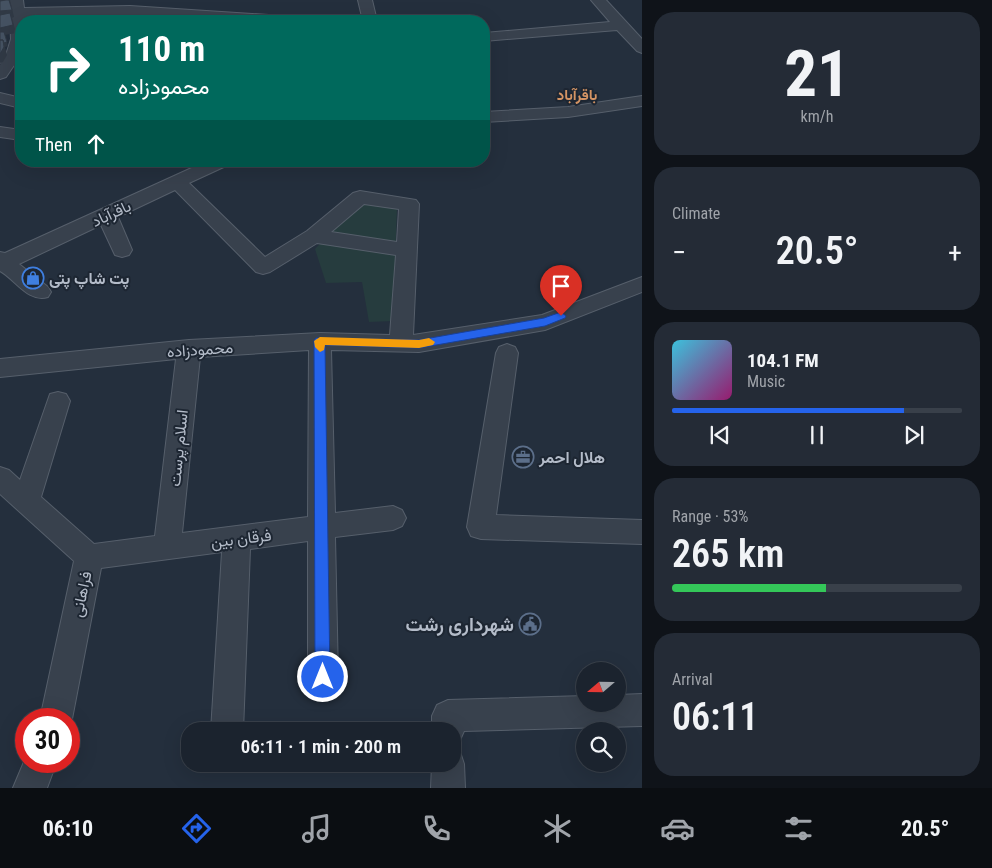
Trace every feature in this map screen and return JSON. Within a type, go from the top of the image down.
[{"type":"street","points":[[365,0],[369,15]]},
{"type":"street","points":[[598,0],[642,48]]},
{"type":"street","points":[[17,6],[226,15]]},
{"type":"street","points":[[490,36],[621,25]]},
{"type":"street","points":[[0,74],[12,60],[15,51]]},
{"type":"street","points":[[0,98],[15,102]]},
{"type":"street","points":[[490,117],[568,112],[642,101]]},
{"type":"street","points":[[0,132],[15,134]]},
{"type":"street","name":"باقرآباد","points":[[1,262],[107,215],[177,182],[204,167]]},
{"type":"street","points":[[177,182],[263,268],[314,236],[360,197],[409,204],[401,344]]},
{"type":"street","points":[[107,215],[122,250]]},
{"type":"street","points":[[314,236],[406,250]]},
{"type":"street","points":[[1,262],[40,292]]},
{"type":"street","name":"محمودزاده","points":[[0,368],[189,349],[320,341],[419,344],[545,322],[642,284]]},
{"type":"street","points":[[320,341],[323,677]]},
{"type":"street","name":"اسلام پرست","points":[[167,547],[189,349]]},
{"type":"street","points":[[507,353],[481,527],[642,532]]},
{"type":"street","points":[[26,502],[58,401]]},
{"type":"street","name":"فراهانی","points":[[0,478],[89,557],[58,708]]},
{"type":"street","name":"فرقان بین","points":[[89,557],[393,518]]},
{"type":"street","points":[[227,722],[237,538]]},
{"type":"street","points":[[448,722],[448,716],[642,710]]},
{"type":"street","points":[[448,772],[448,788]]},
{"type":"street","points":[[30,788],[36,773]]},
{"type":"green space","points":[[360,203],[397,207],[393,321],[369,322],[362,282],[326,283],[315,249]]},
{"type":"building","points":[[9,0],[12,10],[0,11],[0,1]]},
{"type":"building","points":[[10,13],[13,25],[0,28],[0,15]]},
{"type":"building","points":[[0,32],[4,32],[7,42],[4,43],[3,40],[0,40]]},
{"type":"building","points":[[0,40],[3,40],[4,47],[0,54]]},
{"type":"slow traffic","points":[[320,347],[320,341],[419,344],[429,342]]},
{"type":"place","name":"پت شاپ پتی","points":[[33,278]]},
{"type":"place","name":"هلال احمر","points":[[523,457]]},
{"type":"place","name":"شهرداری رشت","points":[[530,624]]},
{"type":"district","name":"باقرآباد","points":[[577,95]]},
{"type":"route","points":[[323,677],[320,341],[419,344],[545,322],[561,316]]}]
